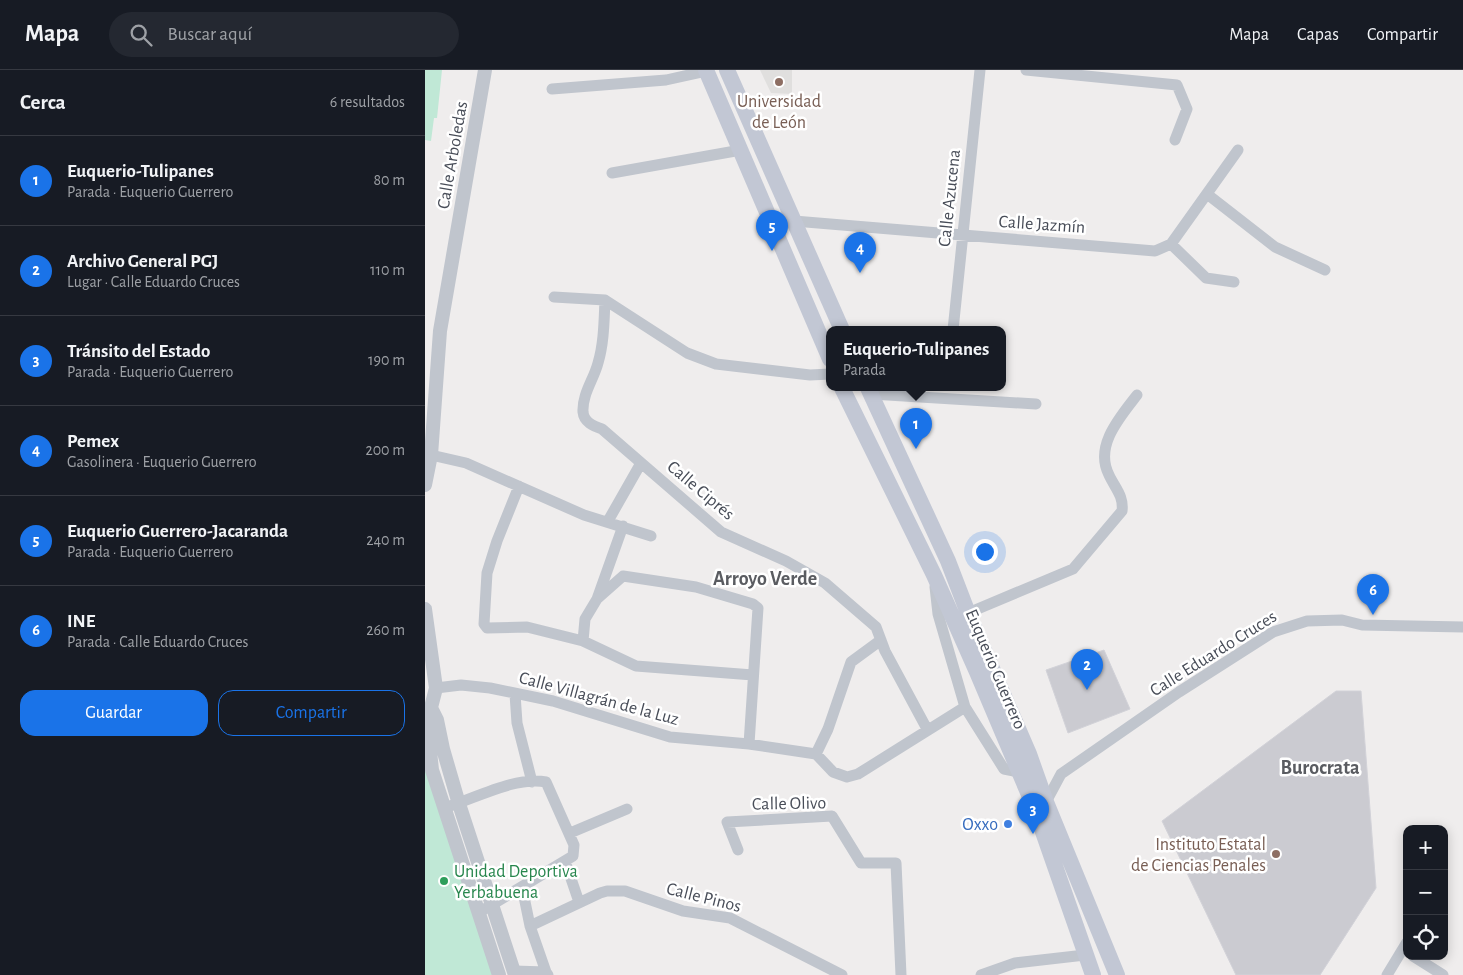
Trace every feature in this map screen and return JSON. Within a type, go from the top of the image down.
[{"type":"main road","points":[[727,70],[840,326]]},
{"type":"main road","points":[[706,71],[826,350]]},
{"type":"main road","name":"Euquerio Guerrero","points":[[843,391],[934,575],[1035,809],[1093,975]]},
{"type":"main road","name":"Euquerio Guerrero","points":[[869,391],[949,561],[967,613],[1029,754],[1046,802],[1117,975]]},
{"type":"main road","points":[[1065,895],[1086,931],[1105,975]]},
{"type":"street","name":"Calle Arboledas","points":[[425,485],[431,455],[440,331],[485,70]]},
{"type":"street","name":"Calle Azucena","points":[[953,326],[980,70]]},
{"type":"street","points":[[1026,70],[1177,85],[1187,109],[1175,140]]},
{"type":"street","points":[[552,88],[666,80],[706,71]]},
{"type":"street","points":[[612,173],[741,150]]},
{"type":"street","points":[[1234,282],[1207,278],[1171,244],[1238,150]]},
{"type":"street","points":[[1207,194],[1275,247],[1325,270]]},
{"type":"street","name":"Calle Jazmín","points":[[794,221],[1155,250],[1171,244]]},
{"type":"street","points":[[554,297],[605,300],[687,353],[716,364],[810,375],[826,374]]},
{"type":"street","name":"Calle Ciprés","points":[[605,300],[602,345],[598,365],[587,387],[583,413],[588,424],[602,429],[721,532],[786,561],[825,583],[875,627],[927,729]]},
{"type":"street","points":[[869,391],[947,393],[1036,404]]},
{"type":"street","points":[[967,613],[1073,569],[1122,511],[1123,500],[1108,474],[1103,453],[1117,420],[1137,395]]},
{"type":"street","points":[[431,455],[466,463],[584,515],[651,536]]},
{"type":"street","points":[[608,521],[641,463]]},
{"type":"street","points":[[519,486],[497,541],[487,573],[485,624],[487,628],[527,628],[583,641],[635,666],[753,676]]},
{"type":"street","points":[[583,641],[585,619],[597,599],[623,526]]},
{"type":"street","points":[[614,555],[623,576]]},
{"type":"street","points":[[934,575],[938,614],[965,707],[1004,769],[1019,772]]},
{"type":"street","points":[[597,599],[623,576],[697,587],[753,604],[759,613],[749,744]]},
{"type":"street","points":[[425,609],[436,688],[427,723],[459,804],[515,973],[547,973],[530,926],[522,887]]},
{"type":"street","name":"Calle Eduardo Cruces","points":[[1046,802],[1061,774],[1179,692],[1273,632],[1302,621],[1342,620],[1362,625],[1463,628]]},
{"type":"street","points":[[881,640],[851,662],[828,730],[815,754],[833,772],[847,777],[858,774],[927,729],[965,707]]},
{"type":"street","name":"Calle Villagrán de la Luz","points":[[436,688],[477,686],[592,712],[670,737],[749,744],[815,754]]},
{"type":"street","points":[[515,694],[517,723],[532,782]]},
{"type":"street","points":[[435,743],[432,770],[499,975]]},
{"type":"street","points":[[445,808],[498,788],[532,782],[546,782],[550,786],[570,833],[575,851],[573,856],[478,913]]},
{"type":"street","points":[[570,833],[627,809]]},
{"type":"street","name":"Calle Olivo","points":[[738,850],[727,822],[832,816],[861,863],[896,863],[901,975]]},
{"type":"street","points":[[565,861],[579,902]]},
{"type":"street","name":"Calle Pinos","points":[[530,926],[579,902],[607,891],[625,891],[683,911],[729,918],[842,975]]},
{"type":"street","points":[[1387,975],[1403,951]]},
{"type":"street","points":[[981,975],[1015,963],[1085,955]]},
{"type":"street","points":[[1419,960],[1443,975]]},
{"type":"shaded area","name":"Universidad de León","points":[[760,70],[792,70],[792,94],[771,93]]},
{"type":"green space","points":[[425,70],[442,70],[437,118],[434,118],[431,141],[425,140]]},
{"type":"green space","name":"Unidad Deportiva Yerbabuena","points":[[425,707],[429,744],[498,975],[425,975]]},
{"type":"building","points":[[1104,650],[1130,709],[1068,733],[1046,670]]},
{"type":"building","name":"Instituto Estatal de Ciencias Penales","points":[[1336,691],[1361,691],[1376,888],[1320,975],[1236,975],[1162,821]]},
{"type":"place","name":"Universidad de León","points":[[779,82]]},
{"type":"place","name":"Euquerio Guerrero-Jacaranda","points":[[772,251]]},
{"type":"place","name":"Pemex","points":[[860,273]]},
{"type":"place","name":"Euquerio-Tulipanes","points":[[916,449]]},
{"type":"place","name":"INE","points":[[1373,615]]},
{"type":"place","name":"Archivo General PGJ","points":[[1087,690]]},
{"type":"place","name":"Oxxo","points":[[1008,824]]},
{"type":"place","name":"Tránsito del Estado","points":[[1033,834]]},
{"type":"place","name":"Instituto Estatal de Ciencias Penales","points":[[1276,854]]},
{"type":"place","name":"Unidad Deportiva Yerbabuena","points":[[444,881]]},
{"type":"district","name":"Arroyo Verde","points":[[765,578]]},
{"type":"district","name":"Burocrata","points":[[1320,767]]}]
